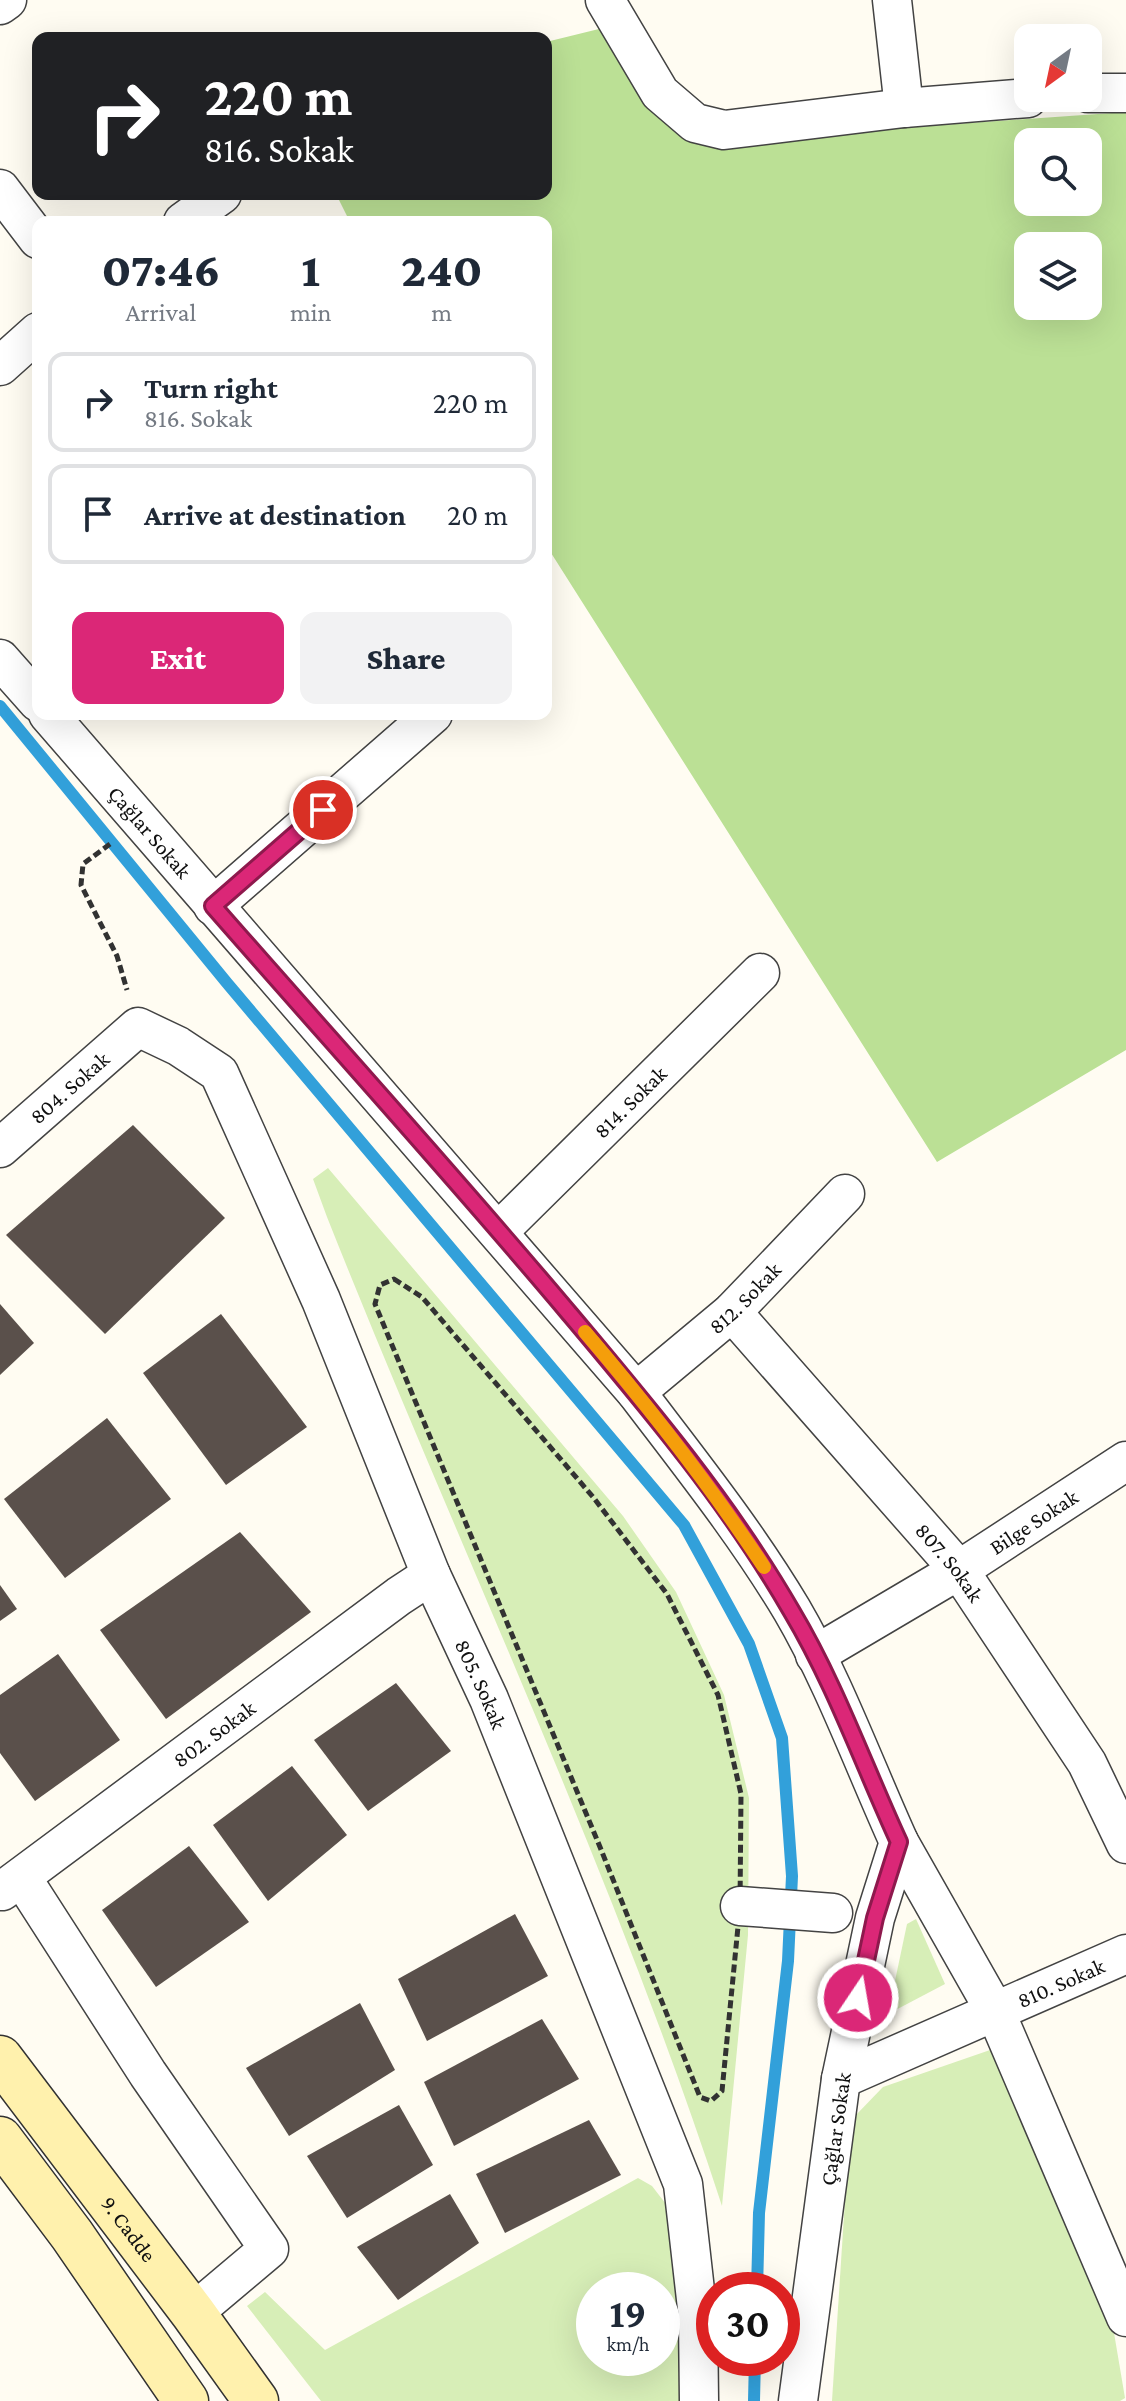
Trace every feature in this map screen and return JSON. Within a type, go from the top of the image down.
[{"type":"main road","name":"9. Cadde","points":[[0,2058],[256,2401]]},
{"type":"main road","points":[[0,2139],[72,2235],[186,2401]]},
{"type":"street","points":[[0,5],[7,0]]},
{"type":"street","points":[[605,0],[660,93],[695,123],[724,130],[904,108],[1014,99]]},
{"type":"street","points":[[892,0],[904,108]]},
{"type":"street","points":[[1102,93],[1126,93]]},
{"type":"street","points":[[0,189],[32,231]]},
{"type":"street","points":[[191,216],[214,200]]},
{"type":"street","points":[[0,366],[32,337]]},
{"type":"street","points":[[3,667],[32,696]]},
{"type":"street","name":"Çağlar Sokak","points":[[53,720],[636,1392],[792,1611],[899,1842],[875,1918],[841,2079],[798,2401]]},
{"type":"street","points":[[213,906],[426,720]]},
{"type":"street","name":"814. Sokak","points":[[499,1231],[760,973]]},
{"type":"street","name":"804. Sokak","points":[[0,1148],[138,1027]]},
{"type":"street","name":"805. Sokak","points":[[138,1027],[178,1046],[219,1073],[321,1300],[431,1575],[489,1699],[683,2184],[698,2317],[699,2401]]},
{"type":"street","name":"812. Sokak","points":[[636,1392],[732,1312],[845,1194]]},
{"type":"street","name":"807. Sokak","points":[[732,1312],[959,1570],[1087,1763],[1126,1844]]},
{"type":"street","name":"Bilge Sokak","points":[[815,1655],[959,1570],[1126,1461]]},
{"type":"street","name":"802. Sokak","points":[[11,1886],[431,1575]]},
{"type":"street","points":[[899,1842],[996,2013],[1126,2317]]},
{"type":"street","points":[[11,1886],[148,2074],[269,2249],[193,2313]]},
{"type":"street","points":[[740,1906],[833,1913]]},
{"type":"street","name":"810. Sokak","points":[[841,2079],[1126,1954]]},
{"type":"path","points":[[95,856],[83,864],[81,885],[117,956],[138,1027]]},
{"type":"path","points":[[394,1279],[422,1297],[593,1497],[667,1594],[718,1695],[741,1794],[740,1906],[722,2091],[711,2101],[700,2097],[684,2061],[600,1847],[375,1304],[380,1285],[394,1279]]},
{"type":"green space","points":[[607,27],[701,142],[1126,112],[1126,1050],[937,1162],[552,554],[552,216],[347,216],[339,200],[552,200],[552,41]]},
{"type":"green space","points":[[328,1168],[623,1516],[676,1592],[724,1695],[749,1798],[748,1935],[722,2206],[679,2080],[583,1832],[327,1217],[313,1179]]},
{"type":"green space","points":[[916,1919],[945,1984],[888,2014],[907,1924]]},
{"type":"green space","points":[[993,2049],[1112,2321],[1125,2398],[1120,2401],[832,2401],[848,2154],[854,2117],[883,2087]]},
{"type":"green space","points":[[638,2178],[652,2186],[676,2217],[678,2272],[576,2272],[576,2376],[680,2376],[680,2309],[684,2401],[321,2401],[247,2306],[265,2292],[325,2350]]},
{"type":"building","points":[[133,1125],[225,1218],[105,1334],[6,1235]]},
{"type":"building","points":[[0,1304],[34,1343],[0,1375]]},
{"type":"building","points":[[221,1314],[307,1427],[226,1485],[143,1373]]},
{"type":"building","points":[[107,1418],[171,1499],[65,1578],[4,1499]]},
{"type":"building","points":[[240,1532],[311,1612],[166,1719],[100,1630]]},
{"type":"building","points":[[0,1585],[17,1609],[0,1621]]},
{"type":"building","points":[[58,1654],[120,1740],[35,1801],[0,1753],[0,1695]]},
{"type":"building","points":[[396,1683],[451,1751],[368,1811],[314,1740]]},
{"type":"building","points":[[292,1766],[347,1835],[268,1901],[213,1825]]},
{"type":"building","points":[[189,1846],[249,1922],[156,1987],[102,1910]]},
{"type":"building","points":[[515,1914],[548,1976],[427,2041],[398,1979]]},
{"type":"building","points":[[360,2003],[395,2070],[289,2136],[246,2068]]},
{"type":"building","points":[[542,2019],[579,2079],[454,2146],[424,2082]]},
{"type":"building","points":[[399,2105],[433,2165],[347,2218],[307,2156]]},
{"type":"building","points":[[589,2120],[621,2175],[505,2233],[476,2174]]},
{"type":"building","points":[[450,2194],[479,2243],[398,2300],[357,2247]]},
{"type":"waterway","points":[[0,706],[227,983],[684,1525],[749,1644],[782,1738],[792,1876],[788,1961],[759,2213],[757,2272]]},
{"type":"waterway","points":[[754,2401],[755,2376]]},
{"type":"slow traffic","points":[[585,1332],[636,1392],[764,1567]]},
{"type":"route","points":[[323,810],[213,906],[636,1392],[722,1507],[792,1611],[899,1842],[875,1918],[858,1998]]}]
